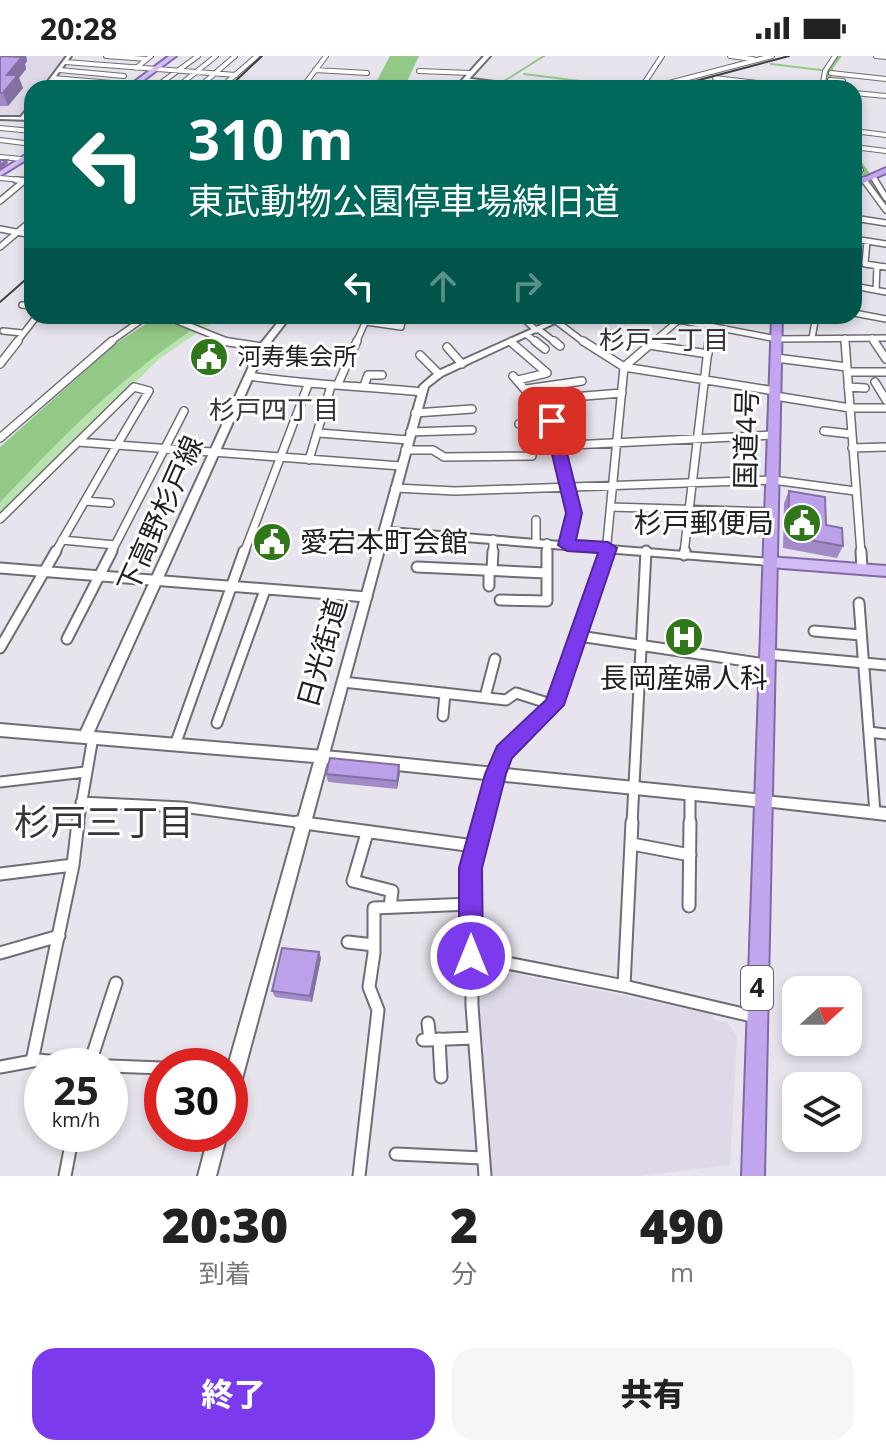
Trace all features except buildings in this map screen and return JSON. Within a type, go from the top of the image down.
[{"type":"highway","points":[[862,181],[885,171]]},
{"type":"highway","name":"国道4号","points":[[766,659],[776,324]]},
{"type":"highway","name":"4","points":[[753,1176],[766,659]]},
{"type":"main road","points":[[141,80],[173,56]]},
{"type":"main road","points":[[465,80],[487,56]]},
{"type":"main road","points":[[1,174],[22,159]]},
{"type":"main road","name":"下高野杉戸線","points":[[89,737],[262,347],[281,324]]},
{"type":"main road","points":[[769,562],[886,571]]},
{"type":"main road","points":[[0,730],[764,801]]},
{"type":"main road","name":"日光街道","points":[[239,1048],[322,758]]},
{"type":"main road","points":[[207,1176],[213,1152]]},
{"type":"street","points":[[53,78],[69,56]]},
{"type":"street","points":[[106,56],[149,58]]},
{"type":"street","points":[[166,80],[198,56]]},
{"type":"street","points":[[186,80],[216,56]]},
{"type":"street","points":[[226,56],[235,56]]},
{"type":"street","points":[[209,80],[235,56]]},
{"type":"street","points":[[230,80],[257,56]]},
{"type":"street","points":[[308,80],[326,56]]},
{"type":"street","points":[[646,80],[662,56]]},
{"type":"street","points":[[730,56],[758,60]]},
{"type":"street","points":[[681,80],[772,56]]},
{"type":"street","points":[[823,80],[825,70],[835,56]]},
{"type":"street","points":[[876,56],[886,57]]},
{"type":"street","points":[[117,80],[149,58]]},
{"type":"street","points":[[65,62],[236,75]]},
{"type":"street","points":[[341,72],[347,63]]},
{"type":"street","points":[[59,70],[124,76]]},
{"type":"street","points":[[315,70],[367,73]]},
{"type":"street","points":[[419,71],[490,80]]},
{"type":"street","points":[[831,73],[886,79]]},
{"type":"street","points":[[53,78],[77,80]]},
{"type":"street","points":[[715,78],[737,80]]},
{"type":"street","points":[[862,94],[886,96]]},
{"type":"street","points":[[0,118],[23,117]]},
{"type":"street","points":[[1,129],[24,130]]},
{"type":"street","points":[[862,132],[886,135]]},
{"type":"street","points":[[0,140],[24,143]]},
{"type":"street","points":[[862,148],[886,151]]},
{"type":"street","points":[[0,157],[22,159]]},
{"type":"street","points":[[1,174],[24,181]]},
{"type":"street","points":[[862,174],[886,198]]},
{"type":"street","points":[[868,178],[886,210]]},
{"type":"street","points":[[0,201],[24,182]]},
{"type":"street","points":[[862,219],[886,223]]},
{"type":"street","points":[[865,264],[876,221]]},
{"type":"street","points":[[0,247],[24,226]]},
{"type":"street","points":[[0,229],[24,233]]},
{"type":"street","points":[[862,240],[886,244]]},
{"type":"street","points":[[862,263],[886,267]]},
{"type":"street","points":[[876,290],[877,266]]},
{"type":"street","points":[[862,287],[886,292]]},
{"type":"street","points":[[862,314],[886,319]]},
{"type":"street","points":[[0,364],[30,324]]},
{"type":"street","points":[[0,438],[97,352],[136,324]]},
{"type":"street","points":[[183,324],[230,343],[262,347]]},
{"type":"street","points":[[309,460],[335,385],[365,324]]},
{"type":"street","points":[[530,324],[560,346]]},
{"type":"street","name":"日光街道","points":[[322,758],[421,392],[439,374],[548,324]]},
{"type":"street","points":[[567,324],[604,357],[624,367],[850,408],[886,408]]},
{"type":"street","points":[[485,1176],[471,956],[474,846],[504,753],[554,705],[608,548],[624,367],[668,324]]},
{"type":"street","points":[[702,324],[777,339],[886,338]]},
{"type":"street","points":[[727,329],[728,324]]},
{"type":"street","points":[[812,338],[815,324]]},
{"type":"street","points":[[684,555],[711,326]]},
{"type":"street","points":[[3,331],[22,333]]},
{"type":"street","points":[[527,335],[545,349]]},
{"type":"street","points":[[845,338],[862,569]]},
{"type":"street","points":[[872,338],[886,359]]},
{"type":"street","points":[[511,342],[547,373],[516,378],[552,421],[574,513],[567,545]]},
{"type":"street","points":[[0,345],[11,346]]},
{"type":"street","points":[[649,345],[708,354]]},
{"type":"street","points":[[447,347],[462,364]]},
{"type":"street","points":[[420,355],[439,374]]},
{"type":"street","points":[[776,358],[847,370],[886,372]]},
{"type":"street","points":[[364,386],[368,375],[382,375]]},
{"type":"street","points":[[249,376],[308,385],[364,386],[421,392]]},
{"type":"street","points":[[526,389],[582,381]]},
{"type":"street","points":[[875,382],[886,400]]},
{"type":"street","points":[[175,745],[246,541],[308,385]]},
{"type":"street","points":[[0,519],[134,387],[149,391],[0,648]]},
{"type":"street","points":[[848,387],[865,388]]},
{"type":"street","points":[[535,400],[622,393]]},
{"type":"street","points":[[866,408],[872,417]]},
{"type":"street","points":[[415,413],[472,409]]},
{"type":"street","points":[[67,639],[184,411]]},
{"type":"street","points":[[519,424],[552,421]]},
{"type":"street","points":[[319,433],[409,436],[472,430]]},
{"type":"street","points":[[824,431],[851,434]]},
{"type":"street","points":[[405,450],[433,450],[444,457],[532,456],[531,447],[774,435]]},
{"type":"street","points":[[78,442],[401,466]]},
{"type":"street","points":[[852,448],[886,447]]},
{"type":"street","points":[[395,488],[427,491],[773,480],[855,491]]},
{"type":"street","points":[[85,501],[110,503]]},
{"type":"street","points":[[611,507],[772,512]]},
{"type":"street","points":[[500,600],[547,601],[542,543],[536,520]]},
{"type":"street","points":[[384,531],[769,562]]},
{"type":"street","points":[[489,586],[493,539]]},
{"type":"street","points":[[62,540],[115,545]]},
{"type":"street","points":[[624,986],[646,551]]},
{"type":"street","points":[[417,567],[546,573]]},
{"type":"street","points":[[0,568],[367,597]]},
{"type":"street","points":[[217,723],[265,590]]},
{"type":"street","points":[[764,801],[880,813],[869,732],[859,603]]},
{"type":"street","points":[[814,631],[861,635]]},
{"type":"street","points":[[579,636],[766,659],[886,665]]},
{"type":"street","points":[[485,697],[495,659]]},
{"type":"street","points":[[343,682],[506,700],[516,693],[554,705]]},
{"type":"street","points":[[443,716],[445,693]]},
{"type":"street","points":[[869,732],[886,734]]},
{"type":"street","points":[[35,1048],[73,865],[89,737]]},
{"type":"street","points":[[0,782],[85,772]]},
{"type":"street","points":[[689,906],[690,794]]},
{"type":"street","points":[[81,802],[153,804],[474,846]]},
{"type":"street","points":[[367,833],[353,881],[392,891],[390,907]]},
{"type":"street","points":[[632,844],[690,855]]},
{"type":"street","points":[[0,874],[73,865]]},
{"type":"street","points":[[359,1176],[378,1010],[369,987],[374,908],[471,904]]},
{"type":"street","points":[[0,953],[59,936]]},
{"type":"street","points":[[348,942],[374,945]]},
{"type":"street","points":[[471,956],[624,986],[756,1017]]},
{"type":"street","points":[[95,1048],[116,983]]},
{"type":"street","points":[[428,1023],[441,1077]]},
{"type":"street","points":[[431,1040],[474,1038]]},
{"type":"street","points":[[0,1067],[24,1062]]},
{"type":"street","points":[[65,1176],[70,1152]]},
{"type":"street","points":[[396,1154],[483,1158]]},
{"type":"shaded area","points":[[0,56],[66,56],[48,80],[24,80],[24,111],[21,115],[0,117]]},
{"type":"shaded area","points":[[390,56],[419,56],[408,80],[377,80]]},
{"type":"shaded area","points":[[146,324],[202,324],[155,357],[101,402],[0,503],[0,447],[115,344]]},
{"type":"shaded area","points":[[202,324],[210,324],[159,359],[0,514],[0,503],[50,451],[127,379]]},
{"type":"shaded area","points":[[483,967],[711,1014],[712,1019],[728,1023],[737,1036],[730,1165],[639,1176],[491,1176],[477,1007],[476,971]]},
{"type":"waterway","points":[[506,80],[544,56]]},
{"type":"waterway","points":[[827,80],[829,68],[838,56]]},
{"type":"waterway","points":[[771,64],[821,70]]},
{"type":"waterway","points":[[524,74],[572,80]]},
{"type":"waterway","points":[[862,166],[886,204]]},
{"type":"railway","points":[[236,80],[262,56]]},
{"type":"railway","points":[[699,80],[789,56]]},
{"type":"railway","points":[[0,302],[24,281]]},
{"type":"place","name":"河寿集会所","points":[[209,357]]},
{"type":"place","name":"杉戸郵便局","points":[[802,523]]},
{"type":"place","name":"愛宕本町会館","points":[[272,542]]},
{"type":"place","name":"長岡産婦人科","points":[[684,637]]},
{"type":"district","name":"杉戸一丁目","points":[[664,340]]},
{"type":"district","name":"杉戸四丁目","points":[[274,410]]},
{"type":"district","name":"杉戸三丁目","points":[[104,822]]},
{"type":"route","points":[[471,956],[471,868],[474,846],[495,774],[504,753],[554,705],[608,548],[567,545],[574,513],[552,421]]}]
